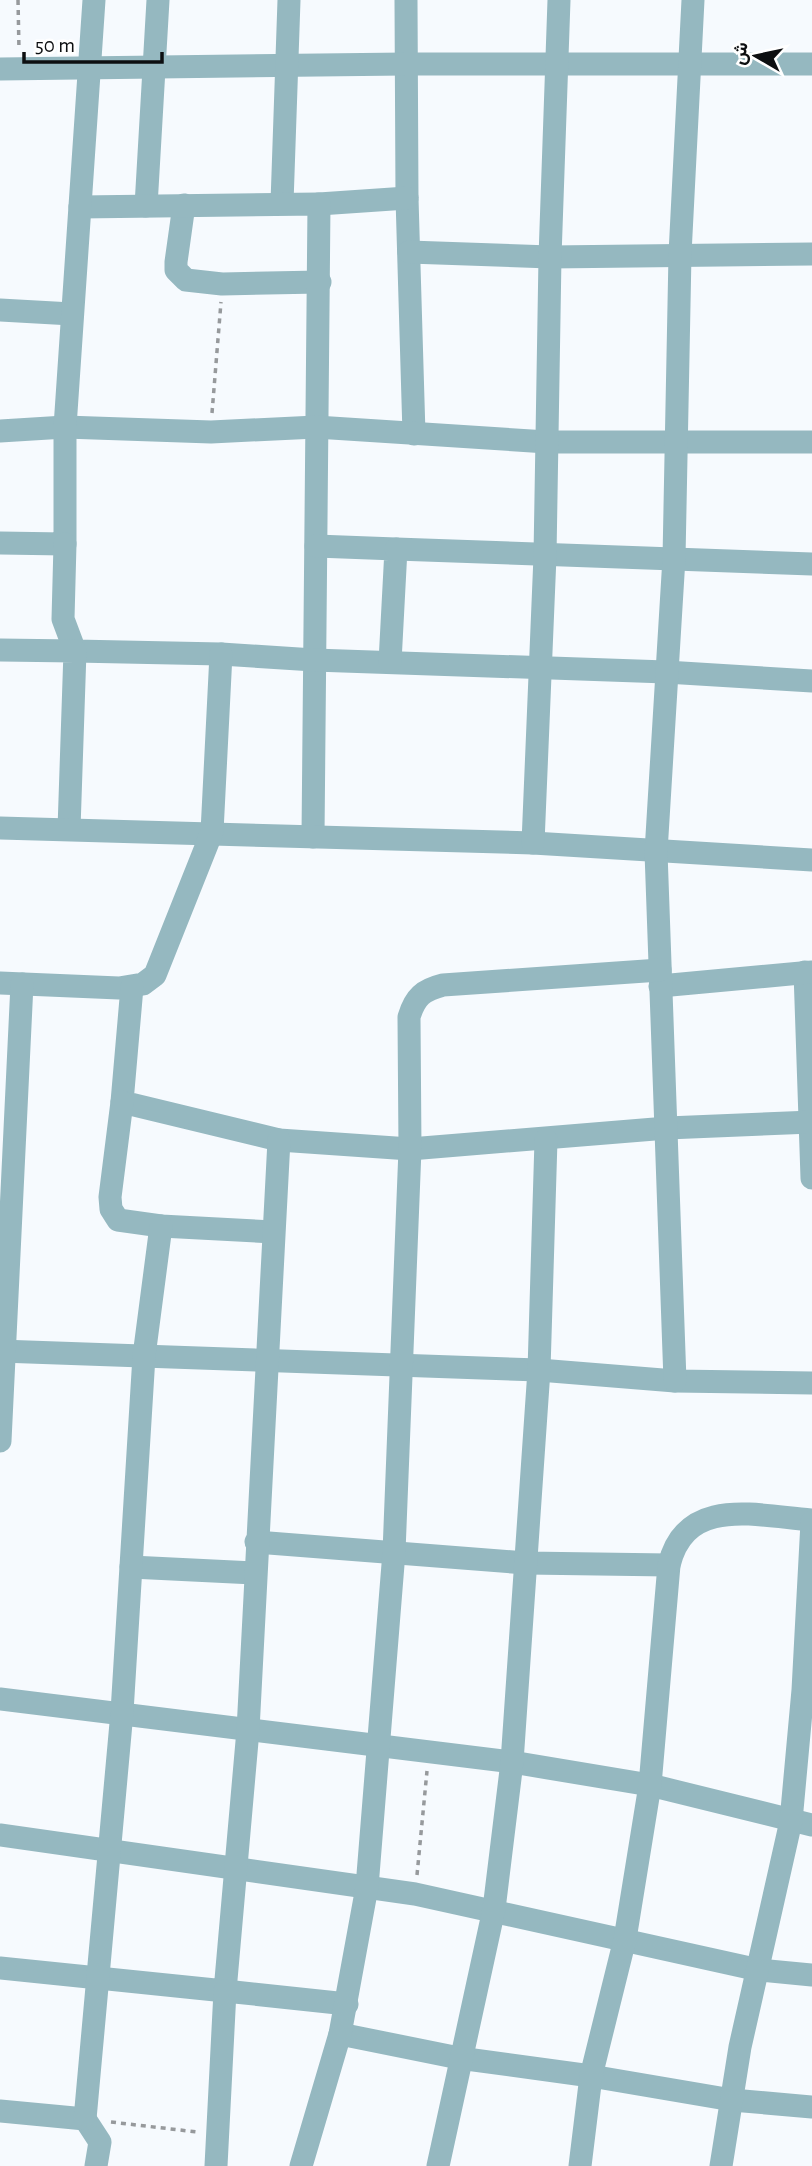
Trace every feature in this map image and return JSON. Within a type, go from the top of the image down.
[{"type":"street","points":[[69,829],[75,651],[63,619],[65,427],[87,68],[94,0]]},
{"type":"street","points":[[146,206],[158,0]]},
{"type":"street","points":[[282,203],[289,0]]},
{"type":"street","points":[[407,0],[407,198],[414,433]]},
{"type":"street","points":[[533,844],[545,556],[550,257],[559,0]]},
{"type":"street","points":[[675,1381],[656,852],[674,558],[680,254],[693,0]]},
{"type":"street","points":[[10,70],[405,64],[812,64]]},
{"type":"street","points":[[80,206],[319,204],[407,198]]},
{"type":"street","points":[[313,838],[319,204]]},
{"type":"street","points":[[184,205],[176,270],[186,280],[222,284],[320,282]]},
{"type":"street","points":[[409,252],[550,257],[812,254]]},
{"type":"street","points":[[0,310],[72,314]]},
{"type":"street","points":[[0,431],[65,427],[211,432],[316,427],[547,442],[812,442]]},
{"type":"street","points":[[0,543],[65,544]]},
{"type":"street","points":[[316,546],[812,564]]},
{"type":"street","points":[[390,662],[396,549]]},
{"type":"street","points":[[0,650],[221,654],[314,660],[666,672],[812,681]]},
{"type":"street","points":[[0,1441],[11,983],[132,987],[155,975],[165,957],[212,832],[221,654]]},
{"type":"street","points":[[0,828],[212,832],[313,838],[533,844],[812,860]]},
{"type":"street","points":[[301,2166],[347,2004],[366,1887],[394,1552],[410,1149],[409,1017],[420,994],[443,985],[809,972],[812,1178]]},
{"type":"street","points":[[132,987],[110,1197],[114,1215],[124,1223],[273,1232]]},
{"type":"street","points":[[122,1102],[279,1140],[410,1149],[667,1128],[811,1122]]},
{"type":"street","points":[[438,2166],[459,2058],[494,1909],[512,1762],[539,1370],[546,1139]]},
{"type":"street","points":[[216,2166],[225,1991],[248,1730],[254,1573],[269,1362],[279,1140]]},
{"type":"street","points":[[96,2166],[100,2142],[85,2119],[99,1980],[107,1850],[122,1712],[144,1356],[161,1226]]},
{"type":"street","points":[[2,1351],[539,1370],[675,1381],[812,1382]]},
{"type":"street","points":[[580,2166],[591,2076],[625,1939],[650,1785],[674,1544],[686,1528],[713,1516],[735,1514],[812,1521],[808,1690],[801,1823],[759,1970],[721,2166]]},
{"type":"street","points":[[256,1542],[526,1563],[670,1565]]},
{"type":"street","points":[[131,1567],[254,1573]]},
{"type":"street","points":[[0,1699],[512,1762],[650,1785],[801,1823]]},
{"type":"street","points":[[0,1835],[415,1894],[494,1909],[759,1970],[812,1975]]},
{"type":"street","points":[[0,1968],[347,2004]]},
{"type":"street","points":[[340,2034],[459,2058],[591,2076],[732,2100],[812,2107]]},
{"type":"street","points":[[0,2111],[85,2119]]},
{"type":"path","points":[[10,70],[18,0]]},
{"type":"path","points":[[211,432],[222,284]]},
{"type":"path","points":[[415,1894],[428,1752]]},
{"type":"path","points":[[85,2119],[219,2134]]}]
